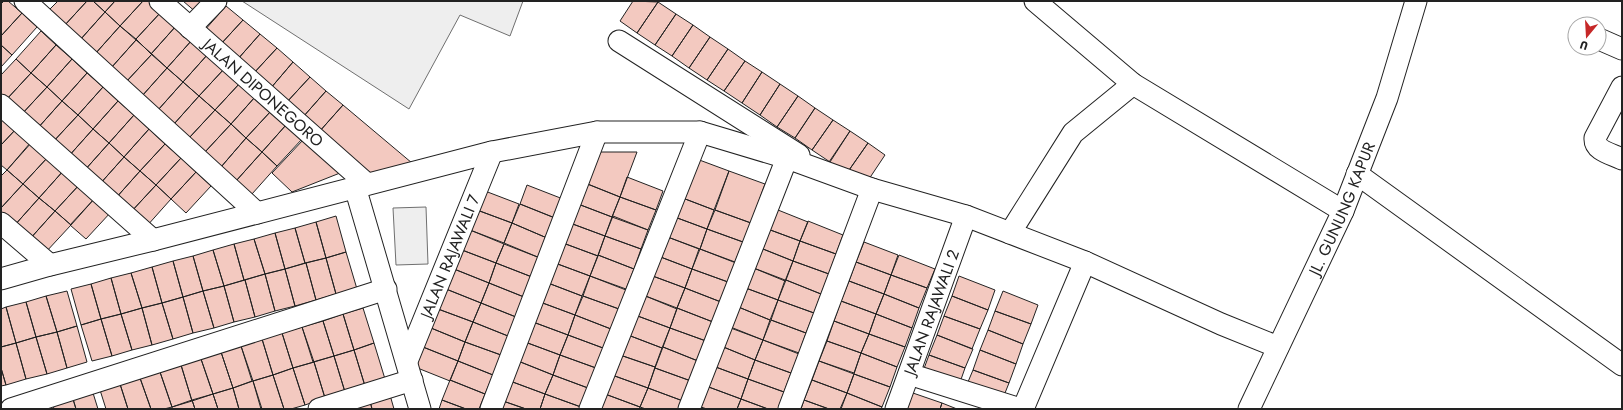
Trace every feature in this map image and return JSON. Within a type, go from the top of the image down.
[{"type":"street","points":[[25,1],[257,213]]},
{"type":"street","name":"JALAN DIPONEGORO","points":[[160,1],[361,185]]},
{"type":"street","points":[[190,28],[216,1]]},
{"type":"street","points":[[1035,1],[1133,84],[1342,212]]},
{"type":"street","name":"JL. GUNUNG KAPUR","points":[[1249,409],[1342,212],[1387,98],[1416,1]]},
{"type":"street","points":[[619,41],[831,175]]},
{"type":"street","points":[[1607,42],[1622,49]]},
{"type":"street","points":[[1010,233],[1073,132],[1133,84]]},
{"type":"street","points":[[1622,87],[1594,142],[1597,148],[1622,159]]},
{"type":"street","points":[[1,105],[153,240]]},
{"type":"street","points":[[491,409],[598,132]]},
{"type":"street","points":[[1,279],[50,265],[153,240],[492,152],[598,132],[700,132],[787,158],[872,189],[966,216],[1085,262],[1221,324],[1278,347]]},
{"type":"street","points":[[590,409],[700,132]]},
{"type":"street","name":"JALAN RAJAWALI 7","points":[[409,370],[492,152]]},
{"type":"street","points":[[689,409],[787,158]]},
{"type":"street","points":[[1357,174],[1622,365]]},
{"type":"street","points":[[361,185],[386,289],[420,409]]},
{"type":"street","points":[[789,409],[872,189]]},
{"type":"street","name":"JALAN RAJAWALI 2","points":[[896,409],[966,216]]},
{"type":"street","points":[[1,223],[50,265]]},
{"type":"street","points":[[1024,409],[1085,262]]},
{"type":"street","points":[[11,409],[386,289]]},
{"type":"street","points":[[318,409],[409,370]]},
{"type":"street","points":[[909,374],[1020,409]]},
{"type":"shaded area","points":[[242,1],[523,1],[510,36],[460,15],[409,109]]},
{"type":"shaded area","points":[[426,207],[428,264],[396,265],[393,208]]},
{"type":"building","points":[[4,1],[8,1],[22,13],[1,36],[1,4]]},
{"type":"building","points":[[58,1],[87,1],[64,26],[48,11]]},
{"type":"building","points":[[87,1],[93,1],[105,12],[80,40],[64,26]]},
{"type":"building","points":[[93,1],[115,1],[105,12]]},
{"type":"building","points":[[115,1],[143,1],[120,26],[105,12]]},
{"type":"building","points":[[143,1],[148,1],[161,12],[136,39],[120,26]]},
{"type":"building","points":[[183,1],[209,1],[197,13]]},
{"type":"building","points":[[633,1],[658,2],[637,33],[620,21]]},
{"type":"building","points":[[658,2],[676,14],[655,45],[637,33]]},
{"type":"building","points":[[226,6],[243,20],[220,45],[204,31]]},
{"type":"building","points":[[105,12],[120,26],[95,54],[80,40]]},
{"type":"building","points":[[161,12],[176,26],[151,54],[136,39]]},
{"type":"building","points":[[22,13],[37,27],[12,55],[1,45],[1,36]]},
{"type":"building","points":[[676,14],[693,25],[672,56],[655,45]]},
{"type":"building","points":[[243,20],[260,34],[237,60],[220,45]]},
{"type":"building","points":[[693,25],[710,37],[689,68],[672,56]]},
{"type":"building","points":[[120,26],[136,40],[111,68],[95,54]]},
{"type":"building","points":[[176,26],[192,40],[167,68],[151,54]]},
{"type":"building","points":[[41,31],[56,45],[31,73],[16,59]]},
{"type":"building","points":[[260,34],[277,48],[253,74],[237,60]]},
{"type":"building","points":[[710,37],[728,49],[707,80],[689,68]]},
{"type":"building","points":[[136,40],[152,54],[126,82],[111,68]]},
{"type":"building","points":[[192,40],[208,54],[183,82],[167,68]]},
{"type":"building","points":[[1,45],[12,55],[1,67]]},
{"type":"building","points":[[56,45],[72,59],[47,87],[31,73]]},
{"type":"building","points":[[277,48],[293,62],[270,89],[253,74]]},
{"type":"building","points":[[728,49],[745,61],[724,91],[707,80]]},
{"type":"building","points":[[152,54],[167,68],[142,96],[126,82]]},
{"type":"building","points":[[208,54],[224,69],[199,96],[183,82]]},
{"type":"building","points":[[16,59],[31,73],[6,100],[1,96],[1,75]]},
{"type":"building","points":[[72,59],[87,73],[62,101],[47,87]]},
{"type":"building","points":[[745,61],[762,72],[742,103],[724,91]]},
{"type":"building","points":[[293,62],[310,77],[286,103],[270,89]]},
{"type":"building","points":[[167,68],[183,82],[158,110],[142,96]]},
{"type":"building","points":[[224,69],[240,83],[215,110],[199,96]]},
{"type":"building","points":[[762,72],[780,84],[760,115],[742,103]]},
{"type":"building","points":[[31,73],[47,87],[21,115],[6,100]]},
{"type":"building","points":[[87,73],[103,87],[78,115],[62,101]]},
{"type":"building","points":[[310,77],[326,91],[303,117],[286,103]]},
{"type":"building","points":[[183,82],[199,96],[174,124],[158,110]]},
{"type":"building","points":[[240,83],[255,97],[231,124],[215,110]]},
{"type":"building","points":[[780,84],[798,96],[777,127],[760,115]]},
{"type":"building","points":[[47,87],[62,101],[37,129],[21,115]]},
{"type":"building","points":[[103,87],[118,101],[93,129],[78,115]]},
{"type":"building","points":[[326,91],[343,105],[319,132],[303,117]]},
{"type":"building","points":[[199,96],[215,110],[189,138],[174,124]]},
{"type":"building","points":[[798,96],[815,108],[795,138],[777,127]]},
{"type":"building","points":[[255,97],[271,111],[246,138],[231,124]]},
{"type":"building","points":[[62,101],[78,115],[52,143],[37,129]]},
{"type":"building","points":[[118,101],[134,115],[109,143],[93,129]]},
{"type":"building","points":[[343,105],[412,163],[368,175],[319,132]]},
{"type":"building","points":[[815,108],[833,120],[812,150],[795,138]]},
{"type":"building","points":[[215,110],[231,124],[205,152],[189,138]]},
{"type":"building","points":[[271,111],[286,125],[262,152],[246,138]]},
{"type":"building","points":[[78,115],[93,129],[68,157],[52,143]]},
{"type":"building","points":[[134,115],[149,129],[124,157],[109,143]]},
{"type":"building","points":[[1,116],[16,129],[1,145]]},
{"type":"building","points":[[833,120],[850,131],[830,162],[812,150]]},
{"type":"building","points":[[231,124],[246,138],[221,167],[205,152]]},
{"type":"building","points":[[286,125],[302,139],[277,166],[262,152]]},
{"type":"building","points":[[16,129],[31,142],[7,170],[1,165],[1,145]]},
{"type":"building","points":[[93,129],[109,143],[84,171],[68,157]]},
{"type":"building","points":[[149,129],[165,144],[140,171],[124,157]]},
{"type":"building","points":[[850,131],[868,143],[847,173],[829,162]]},
{"type":"building","points":[[246,138],[262,152],[236,181],[221,167]]},
{"type":"building","points":[[303,140],[340,173],[292,192],[272,173]]},
{"type":"building","points":[[32,142],[48,157],[23,184],[7,170]]},
{"type":"building","points":[[109,143],[124,157],[99,185],[84,171]]},
{"type":"building","points":[[868,143],[885,155],[865,185],[847,173]]},
{"type":"building","points":[[165,144],[181,158],[156,185],[140,171]]},
{"type":"building","points":[[262,152],[277,166],[252,194],[236,181]]},
{"type":"building","points":[[597,152],[637,152],[620,197],[585,183]]},
{"type":"building","points":[[48,157],[64,170],[39,198],[23,184]]},
{"type":"building","points":[[124,157],[140,171],[115,199],[99,185]]},
{"type":"building","points":[[181,158],[196,172],[171,199],[156,185]]},
{"type":"building","points":[[694,158],[729,171],[714,210],[680,197]]},
{"type":"building","points":[[7,170],[23,184],[1,208],[1,176]]},
{"type":"building","points":[[64,170],[80,184],[55,211],[39,198]]},
{"type":"building","points":[[140,171],[156,185],[130,213],[115,199]]},
{"type":"building","points":[[729,171],[765,184],[751,223],[715,210]]},
{"type":"building","points":[[196,172],[211,186],[186,213],[171,199]]},
{"type":"building","points":[[627,177],[663,191],[656,210],[620,197]]},
{"type":"building","points":[[585,183],[620,197],[612,217],[578,204]]},
{"type":"building","points":[[23,184],[39,198],[14,226],[1,215],[1,208]]},
{"type":"building","points":[[80,184],[95,198],[71,225],[55,211]]},
{"type":"building","points":[[156,185],[171,199],[146,227],[130,213]]},
{"type":"building","points":[[527,185],[563,199],[555,218],[520,204]]},
{"type":"building","points":[[485,191],[519,204],[512,223],[477,210]]},
{"type":"building","points":[[620,197],[656,210],[648,230],[612,217]]},
{"type":"building","points":[[680,197],[714,210],[707,229],[672,216]]},
{"type":"building","points":[[39,198],[55,211],[29,240],[14,226]]},
{"type":"building","points":[[95,198],[111,212],[86,239],[70,225]]},
{"type":"building","points":[[520,204],[555,218],[547,238],[512,223]]},
{"type":"building","points":[[578,204],[612,217],[605,236],[570,223]]},
{"type":"building","points":[[773,208],[808,222],[800,241],[765,228]]},
{"type":"building","points":[[477,210],[512,223],[504,243],[470,230]]},
{"type":"building","points":[[715,210],[751,223],[743,242],[707,229]]},
{"type":"building","points":[[55,211],[71,225],[45,253],[29,240]]},
{"type":"building","points":[[336,216],[346,252],[326,258],[316,222]]},
{"type":"building","points":[[613,216],[648,230],[641,249],[605,236]]},
{"type":"building","points":[[672,216],[707,229],[700,249],[665,236]]},
{"type":"building","points":[[808,221],[843,235],[836,254],[800,241]]},
{"type":"building","points":[[316,222],[326,258],[305,263],[295,228]]},
{"type":"building","points":[[512,223],[547,238],[540,258],[504,243]]},
{"type":"building","points":[[570,223],[605,236],[598,256],[563,243]]},
{"type":"building","points":[[295,228],[305,263],[285,269],[275,233]]},
{"type":"building","points":[[765,228],[800,241],[793,261],[758,247]]},
{"type":"building","points":[[707,229],[743,242],[735,262],[700,249]]},
{"type":"building","points":[[470,230],[504,244],[496,263],[462,250]]},
{"type":"building","points":[[275,233],[285,269],[265,274],[254,239]]},
{"type":"building","points":[[605,236],[641,249],[634,269],[598,255]]},
{"type":"building","points":[[665,236],[699,249],[692,269],[658,256]]},
{"type":"building","points":[[254,239],[265,274],[244,280],[234,244]]},
{"type":"building","points":[[800,241],[836,254],[829,274],[793,261]]},
{"type":"building","points":[[864,242],[898,255],[891,275],[856,262]]},
{"type":"building","points":[[563,243],[598,256],[590,276],[555,263]]},
{"type":"building","points":[[234,244],[244,280],[224,286],[213,250]]},
{"type":"building","points":[[504,244],[540,258],[532,277],[496,263]]},
{"type":"building","points":[[758,247],[793,261],[785,281],[751,267]]},
{"type":"building","points":[[700,249],[736,263],[728,282],[692,269]]},
{"type":"building","points":[[213,250],[224,286],[203,291],[193,256]]},
{"type":"building","points":[[462,250],[496,263],[489,283],[454,269]]},
{"type":"building","points":[[346,252],[357,289],[336,294],[326,258]]},
{"type":"building","points":[[598,255],[634,269],[626,289],[590,276]]},
{"type":"building","points":[[899,255],[935,269],[927,288],[891,275]]},
{"type":"building","points":[[193,256],[203,291],[183,297],[173,261]]},
{"type":"building","points":[[658,256],[692,269],[685,288],[650,275]]},
{"type":"building","points":[[326,258],[336,294],[316,300],[306,263]]},
{"type":"building","points":[[173,261],[183,297],[162,303],[152,267]]},
{"type":"building","points":[[793,261],[829,274],[821,294],[786,280]]},
{"type":"building","points":[[856,262],[891,275],[884,294],[849,281]]},
{"type":"building","points":[[306,263],[316,300],[295,306],[285,269]]},
{"type":"building","points":[[496,263],[532,277],[524,297],[489,283]]},
{"type":"building","points":[[555,263],[590,276],[582,296],[548,283]]},
{"type":"building","points":[[152,267],[162,303],[142,308],[131,273]]},
{"type":"building","points":[[751,267],[785,280],[778,300],[743,287]]},
{"type":"building","points":[[285,269],[295,306],[275,311],[265,274]]},
{"type":"building","points":[[454,269],[489,283],[481,303],[446,289]]},
{"type":"building","points":[[692,269],[728,282],[721,302],[685,288]]},
{"type":"building","points":[[131,273],[142,308],[121,314],[111,278]]},
{"type":"building","points":[[265,274],[275,311],[255,317],[245,280]]},
{"type":"building","points":[[650,275],[685,288],[677,308],[643,295]]},
{"type":"building","points":[[891,275],[927,288],[919,308],[884,294]]},
{"type":"building","points":[[590,276],[626,290],[619,309],[583,296]]},
{"type":"building","points":[[959,276],[995,290],[988,310],[952,296]]},
{"type":"building","points":[[111,278],[121,314],[101,319],[91,284]]},
{"type":"building","points":[[245,280],[255,317],[234,322],[224,286]]},
{"type":"building","points":[[786,280],[821,294],[814,313],[778,300]]},
{"type":"building","points":[[849,281],[884,294],[876,314],[841,301]]},
{"type":"building","points":[[489,283],[524,297],[516,317],[481,303]]},
{"type":"building","points":[[548,283],[582,296],[575,315],[540,302]]},
{"type":"building","points":[[91,284],[101,319],[81,325],[71,289]]},
{"type":"building","points":[[224,286],[234,322],[214,328],[203,291]]},
{"type":"building","points":[[743,287],[778,300],[770,320],[736,306]]},
{"type":"building","points":[[685,288],[721,302],[713,322],[677,308]]},
{"type":"building","points":[[446,289],[481,303],[473,322],[438,309]]},
{"type":"building","points":[[67,291],[77,326],[57,332],[46,296]]},
{"type":"building","points":[[203,291],[214,328],[193,333],[183,297]]},
{"type":"building","points":[[1003,291],[1038,305],[1031,324],[995,311]]},
{"type":"building","points":[[884,294],[919,308],[912,328],[876,314]]},
{"type":"building","points":[[643,295],[677,309],[670,328],[635,315]]},
{"type":"building","points":[[46,296],[57,332],[36,337],[26,302]]},
{"type":"building","points":[[583,296],[619,309],[611,329],[575,315]]},
{"type":"building","points":[[952,296],[988,310],[980,329],[944,316]]},
{"type":"building","points":[[183,297],[193,333],[173,339],[162,303]]},
{"type":"building","points":[[778,300],[814,313],[806,333],[771,320]]},
{"type":"building","points":[[841,301],[876,314],[869,334],[834,321]]},
{"type":"building","points":[[26,302],[36,337],[16,343],[6,307]]},
{"type":"building","points":[[540,302],[575,315],[568,335],[533,322]]},
{"type":"building","points":[[162,303],[173,339],[152,345],[142,308]]},
{"type":"building","points":[[481,303],[516,317],[508,336],[473,322]]},
{"type":"building","points":[[736,306],[770,320],[763,340],[728,326]]},
{"type":"building","points":[[6,307],[16,343],[1,347],[1,309]]},
{"type":"building","points":[[142,308],[152,345],[132,350],[121,314]]},
{"type":"building","points":[[363,308],[374,343],[354,350],[343,314]]},
{"type":"building","points":[[677,308],[713,322],[706,341],[670,328]]},
{"type":"building","points":[[438,309],[473,322],[465,342],[431,328]]},
{"type":"building","points":[[995,311],[1031,324],[1023,344],[988,330]]},
{"type":"building","points":[[121,314],[132,350],[112,356],[101,319]]},
{"type":"building","points":[[343,314],[354,350],[334,356],[323,321]]},
{"type":"building","points":[[876,314],[912,328],[905,347],[869,334]]},
{"type":"building","points":[[575,315],[611,329],[603,348],[568,335]]},
{"type":"building","points":[[635,315],[670,328],[662,348],[628,335]]},
{"type":"building","points":[[944,316],[980,329],[972,349],[937,335]]},
{"type":"building","points":[[101,319],[112,356],[92,361],[81,325]]},
{"type":"building","points":[[771,320],[806,333],[799,353],[763,340]]},
{"type":"building","points":[[323,321],[334,356],[313,362],[302,327]]},
{"type":"building","points":[[834,321],[869,334],[861,353],[827,341]]},
{"type":"building","points":[[473,322],[508,336],[501,355],[465,342]]},
{"type":"building","points":[[533,322],[568,335],[560,355],[525,342]]},
{"type":"building","points":[[77,326],[87,362],[67,368],[57,332]]},
{"type":"building","points":[[302,327],[314,362],[293,368],[282,333]]},
{"type":"building","points":[[728,327],[763,340],[755,360],[721,346]]},
{"type":"building","points":[[431,328],[465,342],[458,361],[423,347]]},
{"type":"building","points":[[670,328],[706,341],[698,361],[663,347]]},
{"type":"building","points":[[988,330],[1023,344],[1016,364],[980,350]]},
{"type":"building","points":[[57,332],[67,368],[47,374],[36,337]]},
{"type":"building","points":[[282,333],[293,368],[273,375],[262,339]]},
{"type":"building","points":[[869,334],[905,347],[897,367],[861,353]]},
{"type":"building","points":[[568,335],[603,348],[596,368],[560,355]]},
{"type":"building","points":[[628,335],[662,348],[655,367],[620,355]]},
{"type":"building","points":[[937,335],[973,349],[965,368],[929,355]]},
{"type":"building","points":[[36,337],[47,374],[26,379],[16,343]]},
{"type":"building","points":[[262,339],[273,375],[253,381],[241,346]]},
{"type":"building","points":[[763,340],[799,354],[791,373],[755,360]]},
{"type":"building","points":[[827,341],[861,353],[854,373],[819,361]]},
{"type":"building","points":[[465,342],[501,355],[493,375],[458,361]]},
{"type":"building","points":[[525,342],[560,355],[553,375],[518,361]]},
{"type":"building","points":[[16,343],[26,379],[6,385],[1,368],[1,347]]},
{"type":"building","points":[[374,343],[385,379],[365,386],[354,350]]},
{"type":"building","points":[[241,346],[252,381],[233,388],[221,352]]},
{"type":"building","points":[[721,346],[755,360],[748,379],[713,366]]},
{"type":"building","points":[[423,347],[458,361],[450,381],[415,367]]},
{"type":"building","points":[[663,347],[698,361],[691,381],[655,368]]},
{"type":"building","points":[[354,350],[365,386],[345,392],[334,356]]},
{"type":"building","points":[[980,350],[1016,364],[1009,383],[973,370]]},
{"type":"building","points":[[221,352],[233,388],[213,394],[201,359]]},
{"type":"building","points":[[861,353],[897,367],[890,387],[854,374]]},
{"type":"building","points":[[560,355],[596,368],[588,388],[553,375]]},
{"type":"building","points":[[620,355],[655,367],[648,388],[612,375]]},
{"type":"building","points":[[929,355],[965,368],[958,388],[922,374]]},
{"type":"building","points":[[334,356],[345,392],[325,398],[314,362]]},
{"type":"building","points":[[201,359],[213,394],[192,401],[181,365]]},
{"type":"building","points":[[755,360],[791,373],[784,392],[748,379]]},
{"type":"building","points":[[458,361],[493,375],[485,394],[450,380]]},
{"type":"building","points":[[518,361],[553,375],[545,394],[510,381]]},
{"type":"building","points":[[819,361],[854,374],[847,393],[812,380]]},
{"type":"building","points":[[314,362],[325,398],[305,405],[293,368]]},
{"type":"building","points":[[181,365],[192,401],[172,407],[160,372]]},
{"type":"building","points":[[713,366],[748,379],[741,399],[706,386]]},
{"type":"building","points":[[1,368],[6,385],[1,386]]},
{"type":"building","points":[[293,368],[305,405],[291,409],[284,409],[273,375]]},
{"type":"building","points":[[655,368],[691,381],[683,401],[648,388]]},
{"type":"building","points":[[973,370],[1009,383],[1001,403],[965,389]]},
{"type":"building","points":[[160,372],[172,407],[164,409],[151,409],[140,378]]},
{"type":"building","points":[[854,374],[890,387],[882,407],[847,393]]},
{"type":"building","points":[[273,375],[284,409],[262,409],[253,381]]},
{"type":"building","points":[[553,375],[588,388],[581,407],[545,394]]},
{"type":"building","points":[[612,375],[648,388],[640,407],[605,394]]},
{"type":"building","points":[[140,378],[151,409],[128,409],[120,384]]},
{"type":"building","points":[[748,379],[784,392],[778,409],[768,409],[741,399]]},
{"type":"building","points":[[450,380],[485,394],[479,409],[466,409],[442,400]]},
{"type":"building","points":[[812,380],[847,393],[840,409],[829,409],[804,400]]},
{"type":"building","points":[[253,381],[261,409],[239,409],[233,388]]},
{"type":"building","points":[[510,381],[545,394],[540,409],[526,409],[503,401]]},
{"type":"building","points":[[120,384],[128,409],[106,409],[100,390]]},
{"type":"building","points":[[706,386],[741,399],[737,409],[707,409],[698,406]]},
{"type":"building","points":[[233,388],[239,409],[218,409],[213,394]]},
{"type":"building","points":[[648,388],[683,401],[680,409],[646,409],[640,407]]},
{"type":"building","points":[[910,392],[942,403],[940,409],[903,409]]},
{"type":"building","points":[[93,393],[98,409],[76,409],[73,399]]},
{"type":"building","points":[[847,393],[882,407],[881,409],[841,409]]},
{"type":"building","points":[[213,394],[218,409],[195,409],[192,400]]},
{"type":"building","points":[[545,394],[581,407],[580,409],[540,409]]},
{"type":"building","points":[[605,394],[640,407],[639,409],[599,409]]},
{"type":"building","points":[[390,395],[394,409],[372,409],[370,401]]},
{"type":"building","points":[[73,399],[76,409],[54,409],[53,405]]},
{"type":"building","points":[[741,399],[768,409],[737,409]]},
{"type":"building","points":[[192,400],[195,409],[172,409],[172,407]]},
{"type":"building","points":[[442,400],[466,409],[439,409]]},
{"type":"building","points":[[804,400],[829,409],[801,409]]},
{"type":"building","points":[[370,401],[372,409],[350,409]]},
{"type":"building","points":[[503,401],[526,409],[500,409]]},
{"type":"building","points":[[942,403],[957,409],[940,409]]}]
